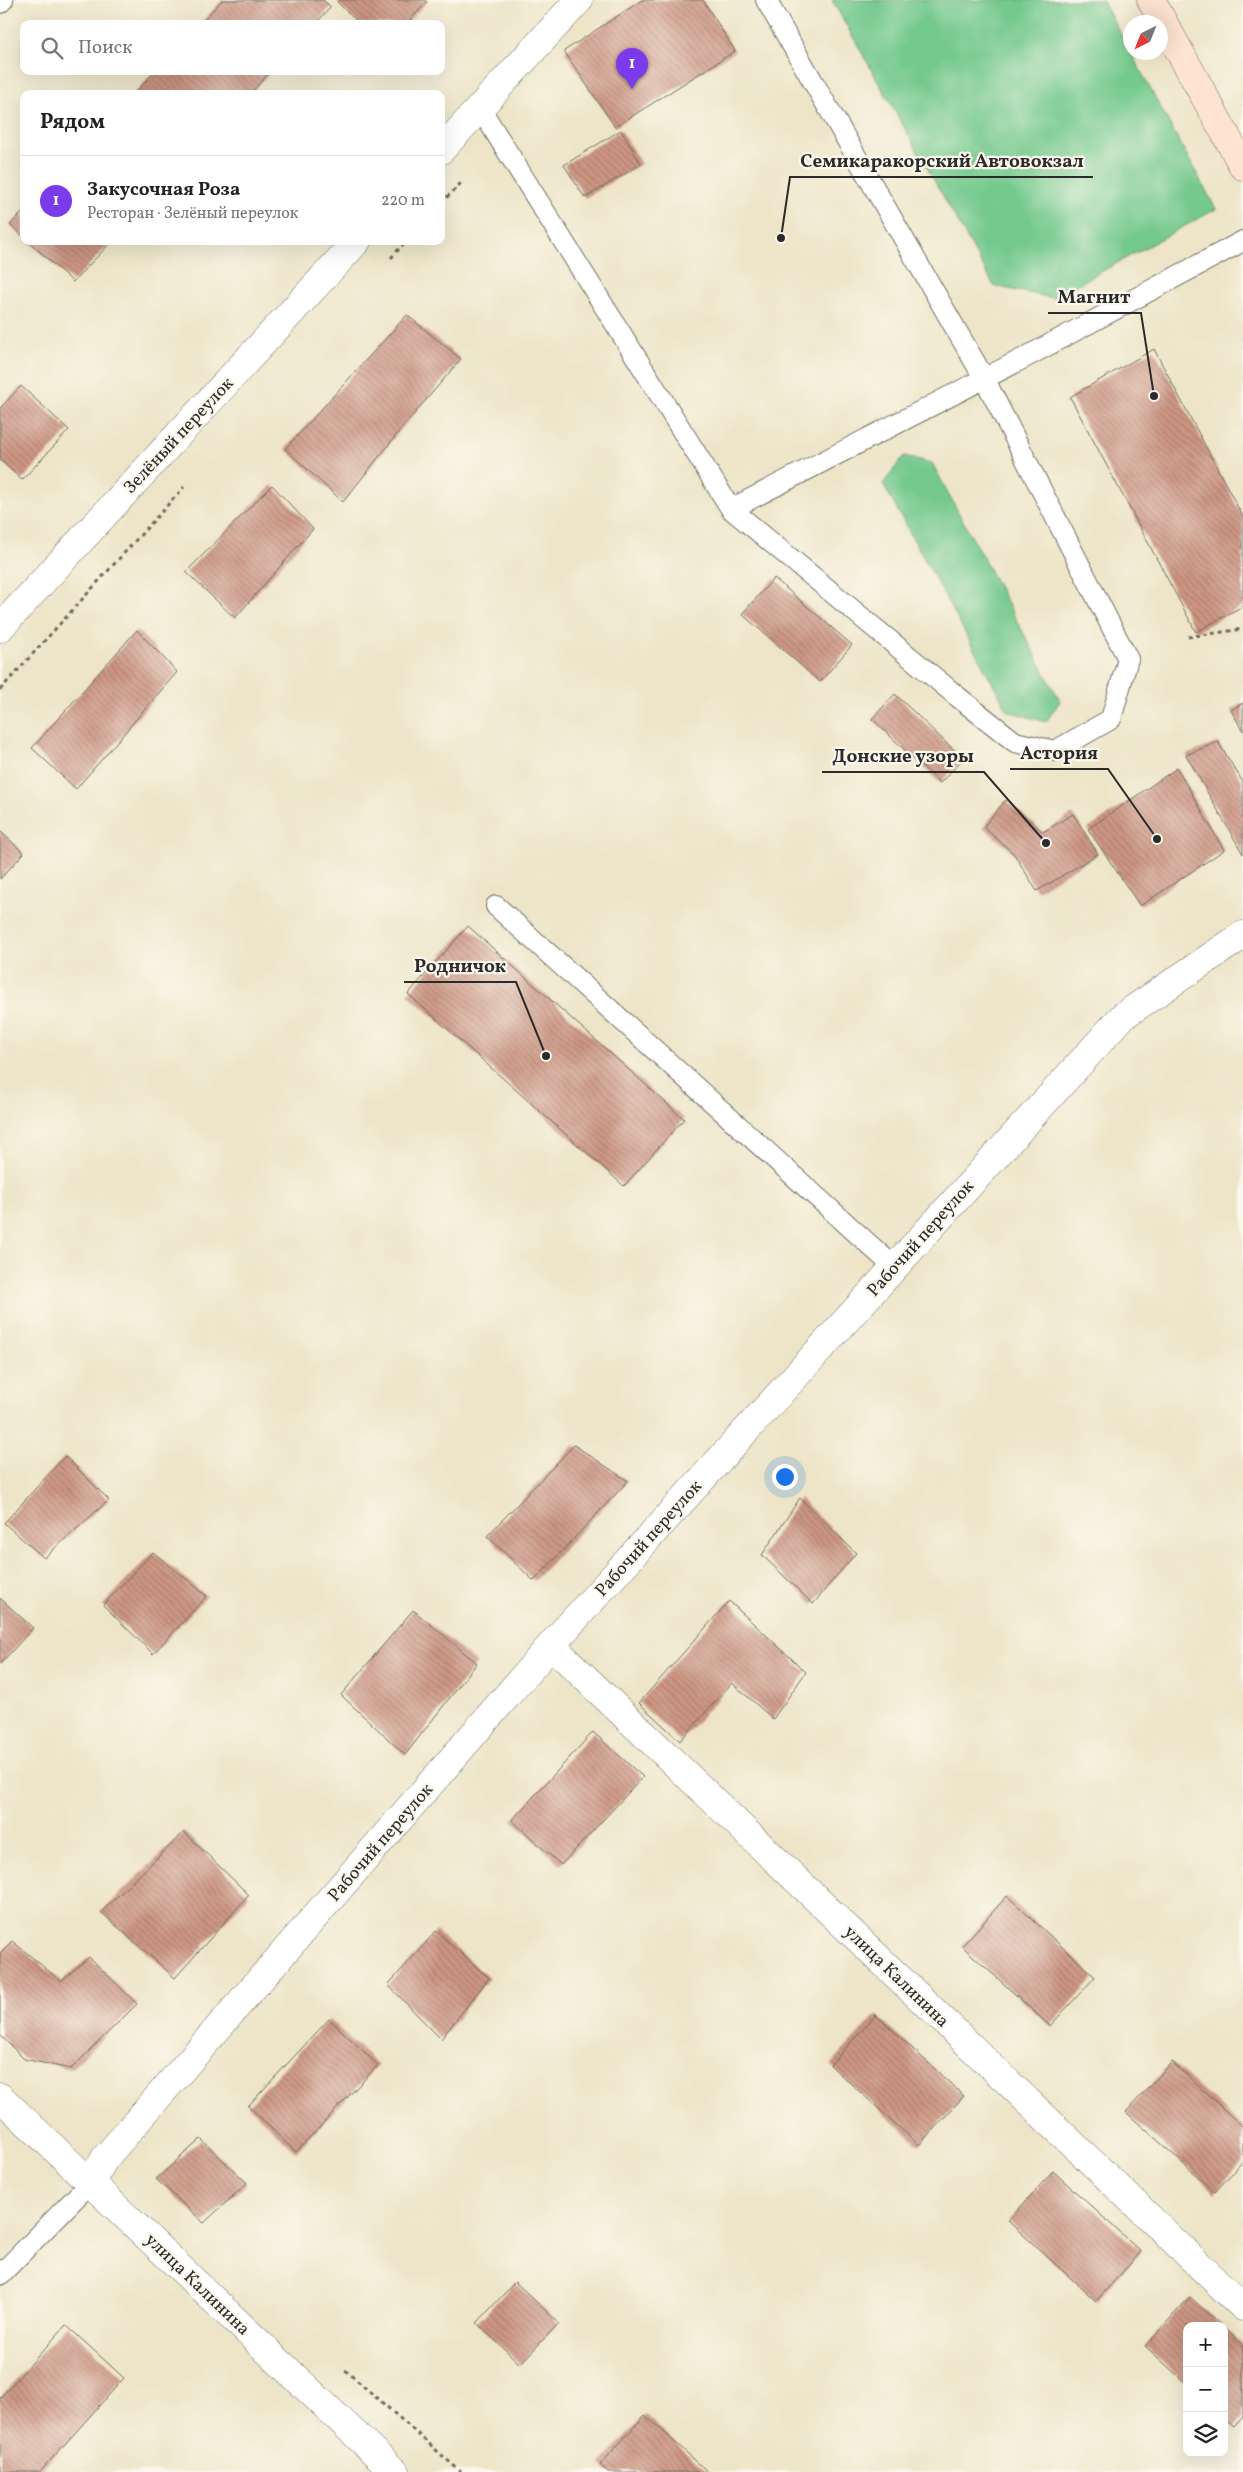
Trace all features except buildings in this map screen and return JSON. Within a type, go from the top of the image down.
[{"type":"main road","points":[[1151,0],[1243,166]]},
{"type":"street","points":[[445,146],[579,0]]},
{"type":"street","name":"Зелёный переулок","points":[[0,628],[353,245]]},
{"type":"street","name":"Рабочий переулок","points":[[91,2182],[111,2151],[551,1645],[1122,1016],[1243,934]]},
{"type":"street","name":"улица Калинина","points":[[551,1645],[1243,2308]]},
{"type":"street","name":"улица Калинина","points":[[0,2097],[395,2472]]},
{"type":"lane","points":[[0,3],[3,0]]},
{"type":"lane","points":[[480,108],[731,509],[1016,742],[1055,751],[1111,719],[1128,659],[984,378],[766,0]]},
{"type":"lane","points":[[731,509],[1243,241]]},
{"type":"lane","points":[[496,906],[894,1267]]},
{"type":"lane","points":[[0,2275],[91,2182]]},
{"type":"path","points":[[1188,637],[1243,629]]},
{"type":"green space","points":[[832,0],[1102,0],[1123,38],[1123,60],[1135,60],[1216,209],[1053,298],[994,286]]},
{"type":"green space","points":[[904,456],[932,463],[1060,701],[1046,722],[1008,711],[883,484]]},
{"type":"place","name":"Закусочная Роза","points":[[632,89]]},
{"type":"place","name":"Семикаракорский Автовокзал","points":[[781,238]]},
{"type":"place","name":"Магнит","points":[[1154,396]]},
{"type":"place","name":"Астория","points":[[1157,839]]},
{"type":"place","name":"Донские узоры","points":[[1046,843]]},
{"type":"place","name":"Родничок","points":[[546,1056]]}]
